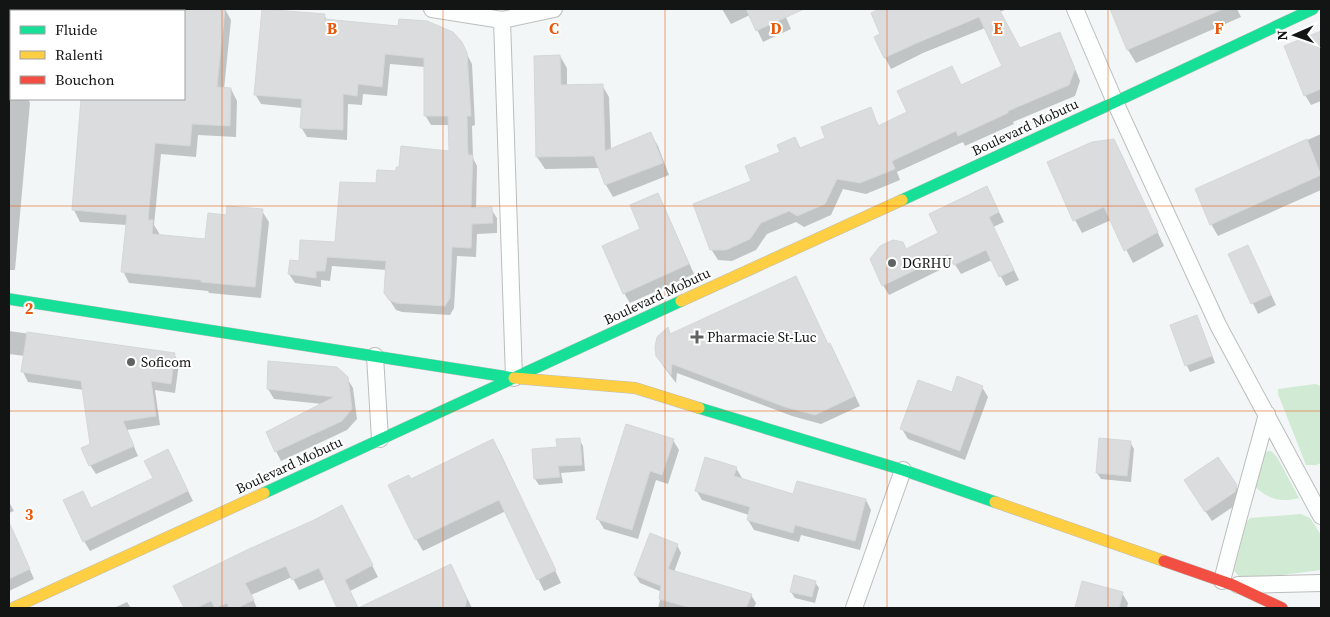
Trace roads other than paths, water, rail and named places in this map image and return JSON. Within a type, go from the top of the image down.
[{"type":"main road","name":"Boulevard Mobutu","points":[[13,608],[1115,102],[1313,9]]},
{"type":"main road","points":[[9,299],[514,378],[635,388],[903,470],[1228,583],[1282,608]]},
{"type":"street","points":[[432,9],[502,20],[554,9]]},
{"type":"street","points":[[1075,9],[1115,102],[1219,326],[1321,516]]},
{"type":"street","points":[[502,20],[514,378]]},
{"type":"street","points":[[375,356],[380,440]]},
{"type":"street","points":[[1266,414],[1251,476],[1238,518],[1228,583],[1321,583]]},
{"type":"street","points":[[854,608],[903,470]]},
{"type":"place","name":"DGRHU","points":[[892,263]]},
{"type":"place","name":"Pharmacie St-Luc","points":[[697,337]]},
{"type":"place","name":"Soficom","points":[[131,362]]}]
